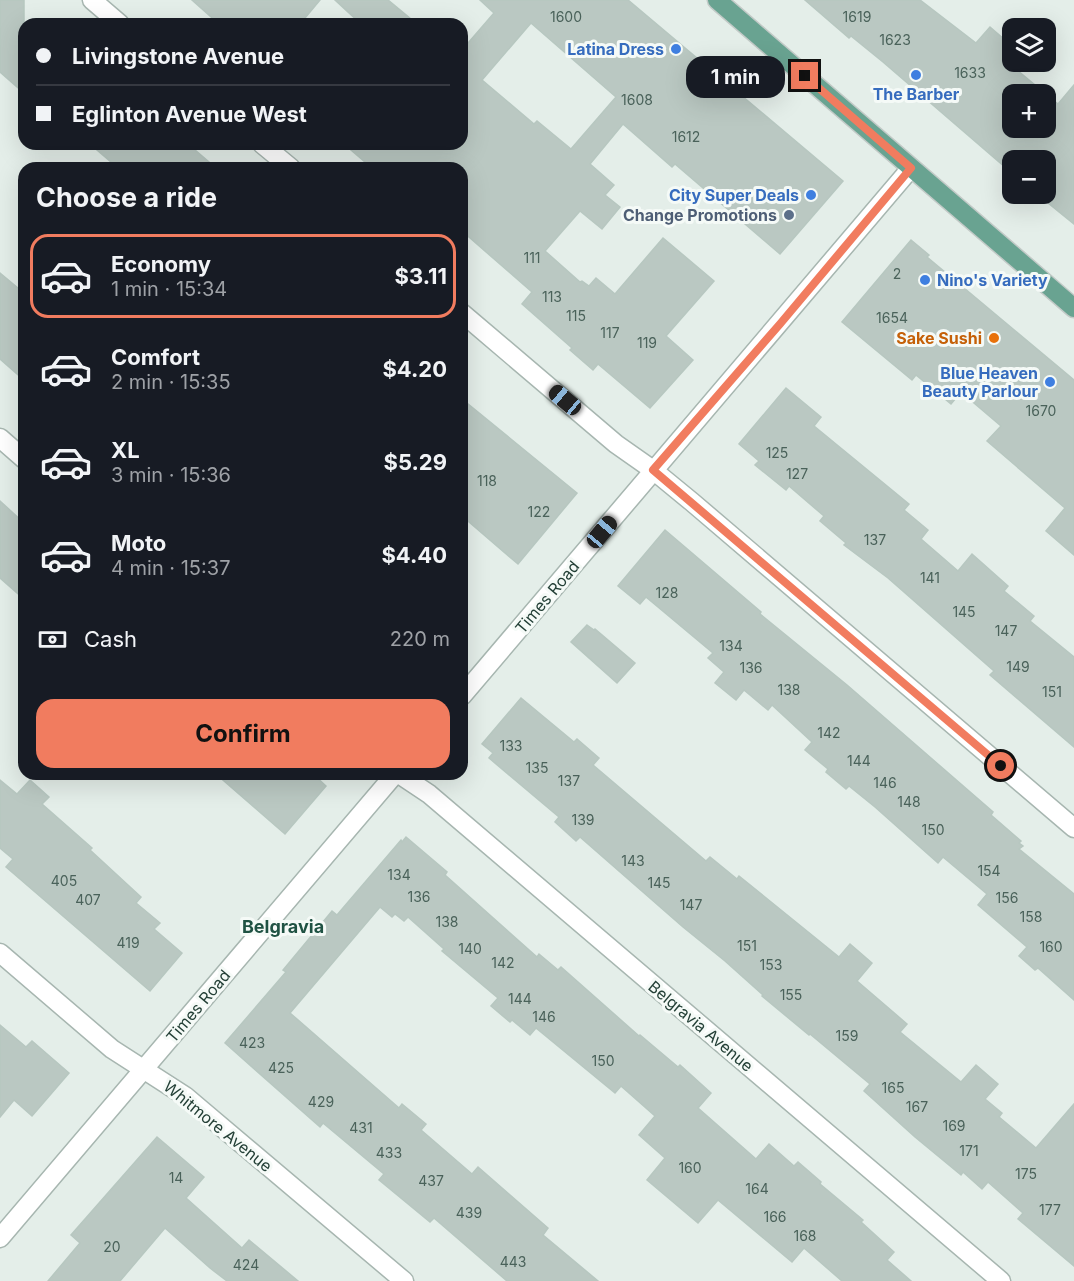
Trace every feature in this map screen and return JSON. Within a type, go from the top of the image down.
[{"type":"main road","points":[[717,0],[1074,308]]},
{"type":"street","points":[[92,0],[113,18]]},
{"type":"street","points":[[269,150],[284,162]]},
{"type":"street","name":"Times Road","points":[[468,689],[911,168]]},
{"type":"street","points":[[468,318],[616,444],[653,470],[1074,828]]},
{"type":"street","points":[[0,438],[18,454]]},
{"type":"street","name":"Times Road","points":[[0,1238],[392,780]]},
{"type":"street","name":"Belgravia Avenue","points":[[407,780],[429,794],[1001,1281]]},
{"type":"street","name":"Whitmore Avenue","points":[[0,953],[112,1049],[185,1096],[404,1281]]},
{"type":"building","points":[[0,0],[24,0],[24,18],[18,18],[18,88],[0,72]]},
{"type":"building","points":[[192,0],[320,0],[305,18],[212,18]]},
{"type":"building","points":[[335,0],[388,0],[410,18],[354,18]]},
{"type":"building","points":[[480,0],[628,0],[843,181],[780,254],[675,164],[672,167],[623,124],[590,164],[614,185],[605,195],[620,207],[602,229],[580,211],[545,251],[580,282],[589,286],[596,278],[615,294],[663,238],[714,281],[666,336],[693,360],[650,408],[598,364],[593,370],[570,350],[572,348],[522,304],[532,292],[468,236],[468,162],[365,162],[351,150],[468,150],[468,43],[494,13]],"holes":[[[531,23],[616,97],[571,149],[537,121],[534,124],[482,80]]]},
{"type":"building","points":[[805,0],[920,0],[976,43],[990,27],[1002,37],[1002,72],[1019,72],[1034,84],[1002,84],[1002,138],[1056,138],[1056,102],[1058,104],[1074,85],[1074,224],[1049,204],[1056,204],[1056,150],[1002,150],[1002,164],[851,36],[849,38]]},
{"type":"building","points":[[97,150],[195,150],[209,162],[111,162]]},
{"type":"building","points":[[911,240],[929,255],[927,257],[1074,380],[1074,555],[1046,531],[1065,508],[987,441],[1001,426],[961,392],[951,404],[916,375],[912,380],[842,322]]},
{"type":"building","points":[[0,273],[18,288],[18,375],[0,359]]},
{"type":"building","points":[[786,388],[821,417],[814,426],[909,504],[904,510],[928,530],[921,539],[958,571],[972,554],[1008,586],[1004,591],[1034,616],[1030,621],[1074,657],[1074,747],[990,675],[994,671],[888,578],[844,545],[846,543],[820,521],[824,516],[789,486],[786,490],[755,465],[759,461],[739,444]]},
{"type":"building","points":[[468,404],[577,493],[518,564],[468,521]]},
{"type":"building","points":[[0,501],[18,518],[18,594],[0,578]]},
{"type":"building","points":[[665,530],[993,812],[991,815],[1021,841],[1019,843],[1023,846],[1019,849],[1074,894],[1074,1000],[1038,968],[1035,970],[1019,956],[1027,947],[978,905],[987,894],[943,857],[938,863],[875,807],[849,786],[846,789],[826,772],[828,769],[805,750],[812,742],[772,705],[768,710],[744,690],[736,700],[715,683],[724,672],[708,658],[713,653],[646,597],[640,604],[618,586]]},
{"type":"building","points":[[587,625],[595,629],[635,663],[617,683],[571,642]]},
{"type":"building","points":[[521,698],[574,742],[577,739],[599,758],[593,765],[706,861],[710,857],[737,879],[739,876],[839,957],[850,944],[872,963],[857,981],[907,1024],[900,1032],[961,1082],[976,1065],[998,1084],[985,1099],[1002,1113],[999,1117],[1036,1148],[1074,1104],[1074,1266],[1018,1219],[1023,1213],[988,1182],[982,1189],[963,1172],[961,1175],[915,1137],[864,1091],[870,1084],[762,996],[725,961],[580,837],[576,841],[555,822],[559,817],[489,758],[493,753],[482,744]]},
{"type":"building","points":[[0,780],[17,794],[30,780],[49,797],[42,804],[92,848],[90,850],[141,897],[136,903],[160,923],[154,929],[182,953],[150,991],[6,867],[13,859],[0,848]]},
{"type":"building","points":[[223,780],[320,780],[326,786],[285,834]]},
{"type":"building","points":[[406,837],[447,872],[445,875],[537,957],[539,954],[558,970],[561,967],[639,1036],[678,1067],[680,1065],[711,1093],[698,1108],[756,1159],[769,1144],[794,1166],[798,1162],[821,1182],[820,1184],[863,1220],[861,1222],[894,1252],[887,1260],[911,1281],[842,1281],[804,1248],[792,1262],[718,1200],[698,1223],[647,1180],[665,1158],[639,1135],[655,1116],[621,1086],[615,1093],[536,1028],[530,1035],[512,1020],[510,1022],[491,1006],[498,998],[442,951],[444,949],[408,917],[404,921],[395,914],[392,917],[380,907],[290,1013],[399,1108],[402,1104],[426,1124],[421,1130],[472,1174],[478,1167],[548,1228],[543,1235],[598,1281],[507,1281],[434,1218],[430,1222],[379,1180],[384,1174],[323,1123],[320,1127],[225,1043],[286,972],[283,970],[332,911],[337,915]]},
{"type":"building","points":[[0,1025],[26,1047],[32,1041],[69,1073],[32,1116],[14,1100],[0,1117]]},
{"type":"building","points":[[157,1137],[204,1177],[186,1198],[242,1248],[249,1240],[298,1281],[227,1281],[165,1228],[120,1281],[48,1281],[80,1243],[71,1235]]},
{"type":"place","name":"Latina Dress","points":[[676,49]]},
{"type":"place","name":"The Barber","points":[[916,75]]},
{"type":"place","name":"City Super Deals","points":[[811,195]]},
{"type":"place","name":"Change Promotions","points":[[789,215]]},
{"type":"place","name":"Nino's Variety","points":[[925,280]]},
{"type":"place","name":"Sake Sushi","points":[[994,338]]},
{"type":"place","name":"Blue Heaven Beauty Parlour","points":[[1050,382]]},
{"type":"district","name":"Belgravia","points":[[283,927]]},
{"type":"route","points":[[805,76],[911,168],[653,470],[1001,766]]}]
